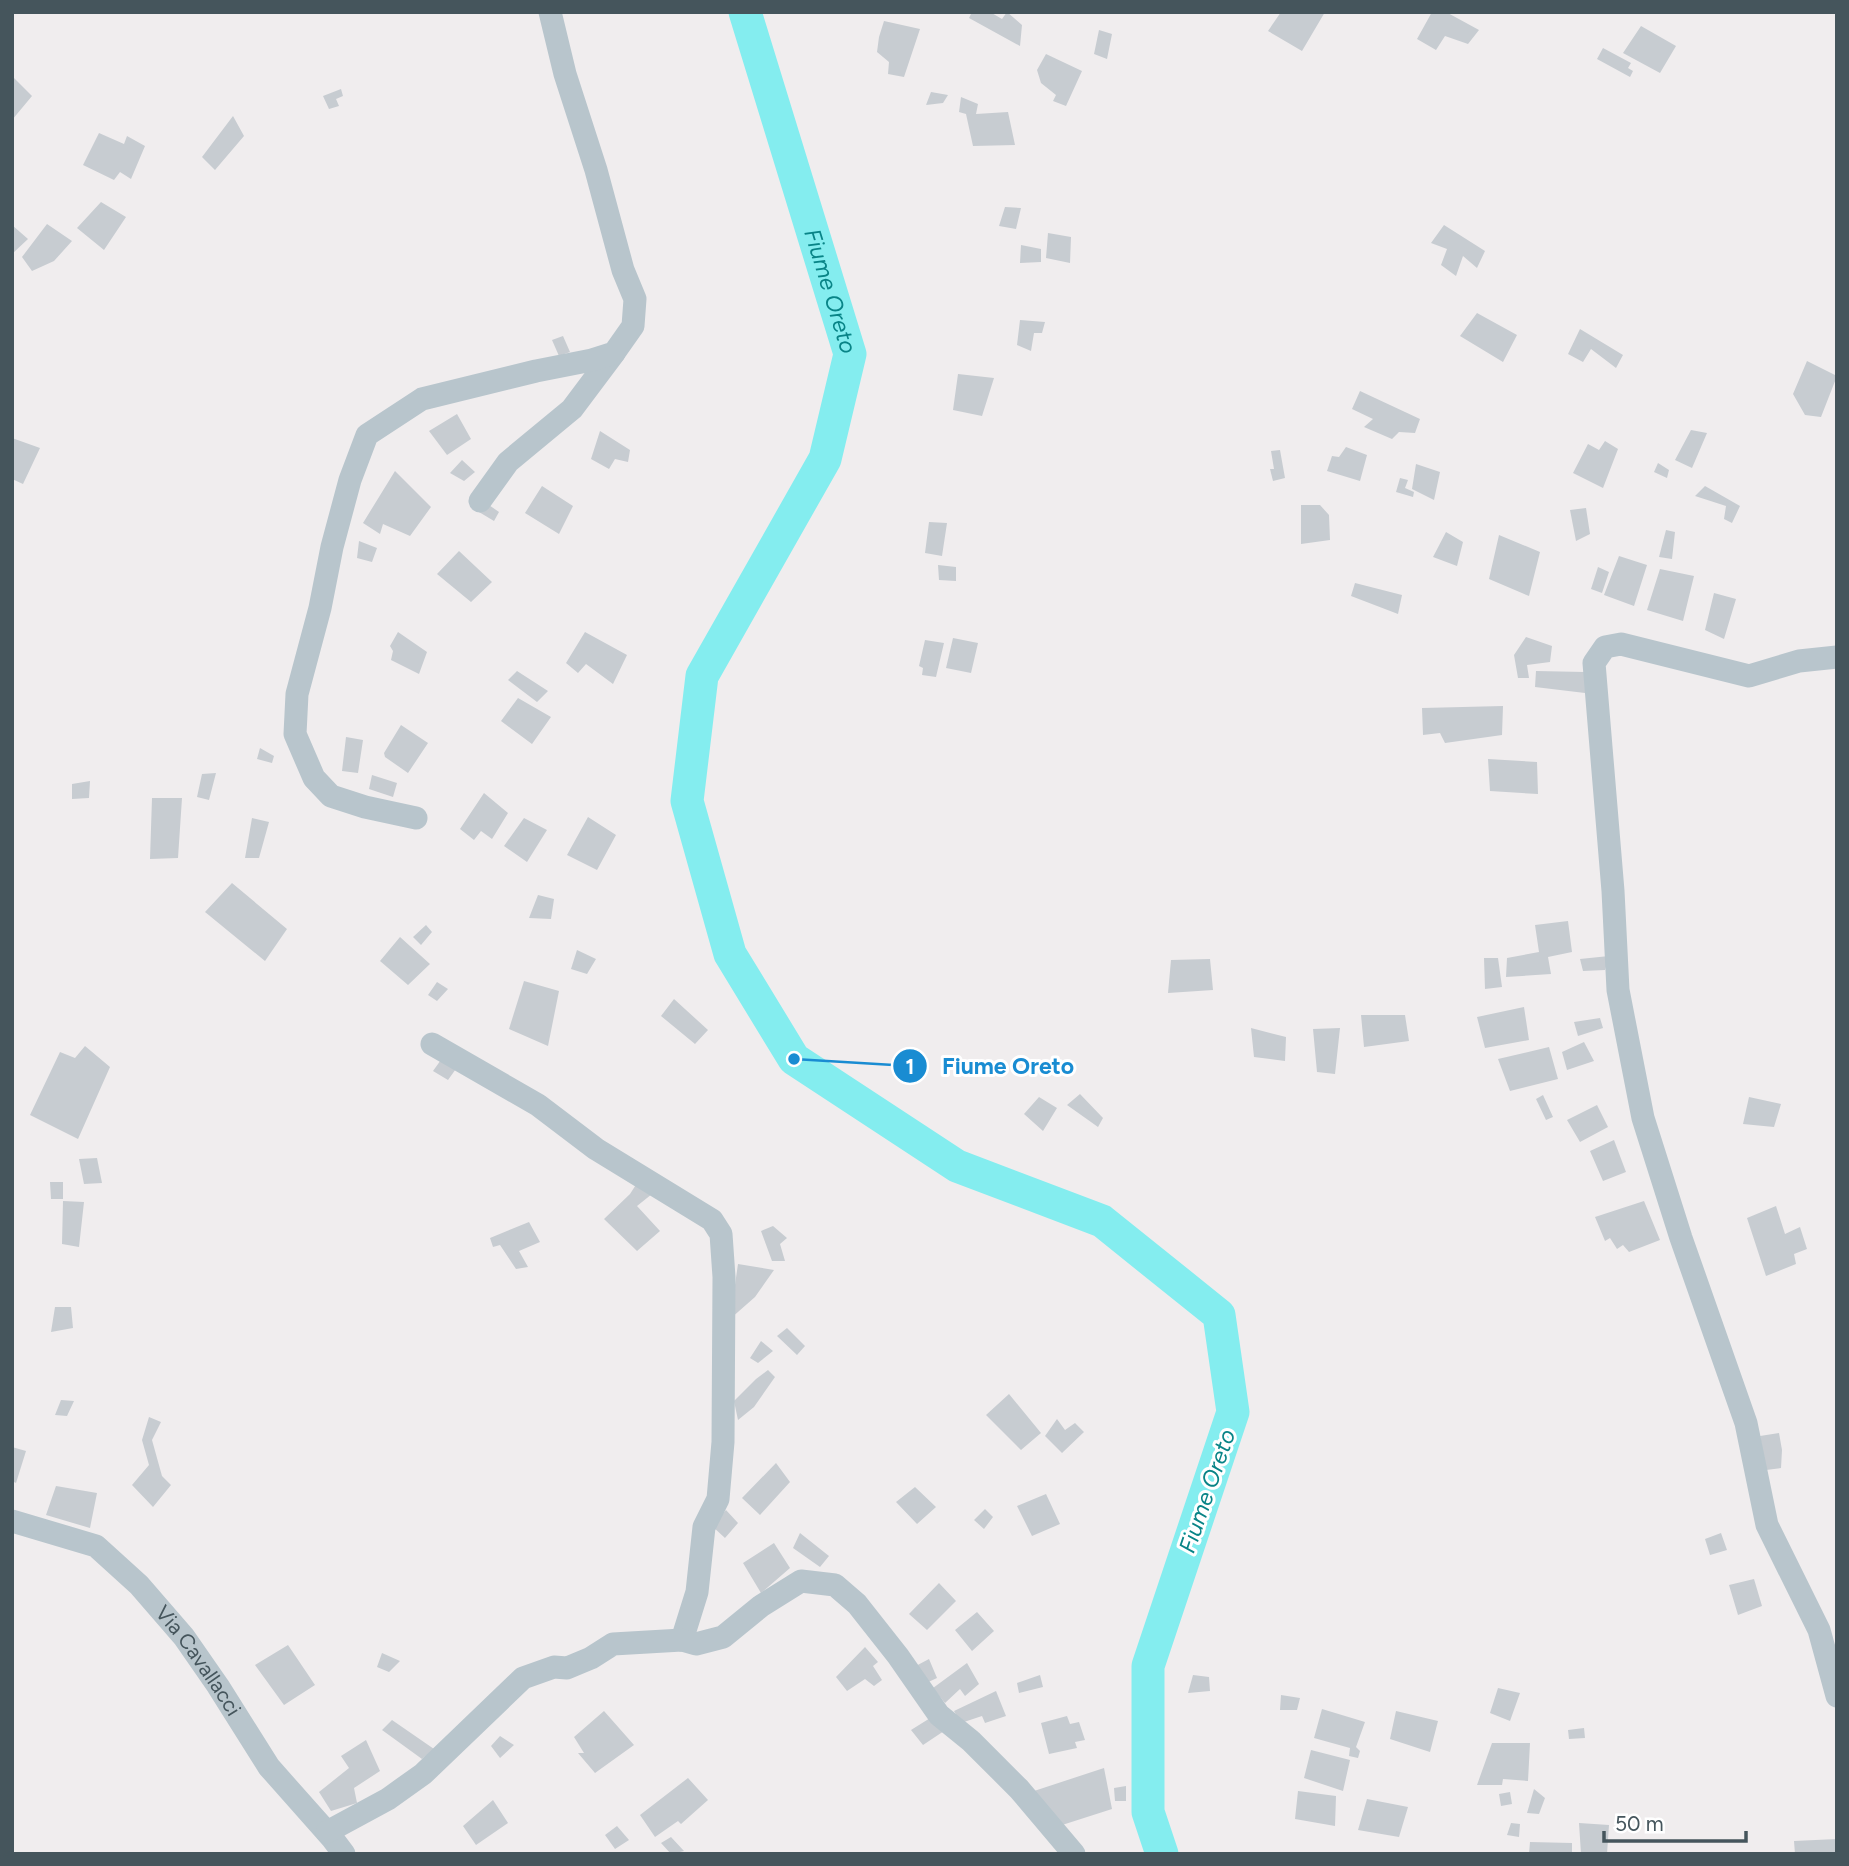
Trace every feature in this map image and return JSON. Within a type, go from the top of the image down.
[{"type":"street","points":[[480,501],[508,462],[572,409],[633,326],[635,299],[623,270],[596,170],[565,74],[550,12]]},
{"type":"street","points":[[416,818],[365,807],[331,796],[314,778],[295,734],[298,694],[332,547],[350,480],[367,435],[422,399],[614,353]]},
{"type":"street","points":[[1837,657],[1799,661],[1749,676],[1621,644],[1605,647],[1594,663],[1613,891],[1618,990],[1643,1118],[1681,1238],[1746,1423],[1766,1525],[1819,1630],[1837,1696]]},
{"type":"street","points":[[432,1044],[538,1105],[596,1149],[712,1220],[721,1234],[724,1277],[724,1395],[718,1499],[704,1527],[698,1592],[682,1640]]},
{"type":"street","name":"Via Cavallacci","points":[[12,1521],[96,1546],[139,1585],[184,1637],[270,1767],[344,1854]]},
{"type":"street","points":[[327,1832],[424,1774],[523,1678],[554,1667],[567,1668],[591,1658],[613,1644],[682,1640],[696,1644],[723,1637],[761,1606],[801,1581],[835,1586],[857,1604],[939,1715],[971,1741],[1019,1789],[1074,1854]]},
{"type":"building","points":[[972,12],[990,12],[1002,19],[1007,12],[1022,25],[1020,46],[969,18]]},
{"type":"building","points":[[1281,12],[1325,12],[1302,51],[1268,31]]},
{"type":"building","points":[[1432,12],[1446,12],[1479,30],[1468,44],[1445,36],[1436,50],[1417,39]]},
{"type":"building","points":[[884,21],[920,29],[904,77],[888,74],[889,62],[877,52]]},
{"type":"building","points":[[1641,26],[1676,46],[1660,73],[1623,53]]},
{"type":"building","points":[[1099,30],[1112,34],[1107,59],[1094,54]]},
{"type":"building","points":[[1603,48],[1631,63],[1628,68],[1633,71],[1630,77],[1597,59]]},
{"type":"building","points":[[1046,54],[1082,71],[1066,106],[1053,101],[1056,95],[1041,83],[1037,70]]},
{"type":"building","points":[[12,76],[32,96],[12,120]]},
{"type":"building","points":[[341,89],[343,96],[336,99],[339,106],[329,109],[323,96]]},
{"type":"building","points":[[931,92],[948,95],[943,103],[926,105]]},
{"type":"building","points":[[961,97],[978,104],[976,114],[1008,112],[1015,145],[973,146],[966,114],[959,112]]},
{"type":"building","points":[[233,116],[244,136],[215,170],[202,157]]},
{"type":"building","points":[[99,133],[124,144],[127,136],[145,146],[131,179],[120,172],[114,180],[83,165]]},
{"type":"building","points":[[101,202],[126,217],[104,250],[77,228]]},
{"type":"building","points":[[1005,207],[1021,208],[1016,229],[999,226]]},
{"type":"building","points":[[47,224],[72,241],[54,261],[32,271],[22,257]]},
{"type":"building","points":[[12,225],[28,239],[12,254]]},
{"type":"building","points":[[1444,225],[1485,251],[1477,268],[1463,256],[1456,276],[1441,265],[1447,249],[1431,243]]},
{"type":"building","points":[[1048,233],[1071,237],[1070,263],[1046,258]]},
{"type":"building","points":[[1021,245],[1041,249],[1041,262],[1020,263]]},
{"type":"building","points":[[1477,313],[1517,335],[1503,362],[1460,336]]},
{"type":"building","points":[[1020,320],[1045,322],[1042,333],[1034,333],[1031,351],[1017,345]]},
{"type":"building","points":[[1580,329],[1623,355],[1616,368],[1591,349],[1583,362],[1568,354]]},
{"type":"building","points":[[563,336],[570,352],[559,356],[552,340]]},
{"type":"building","points":[[1807,361],[1837,376],[1821,417],[1805,415],[1793,394]]},
{"type":"building","points":[[958,374],[994,378],[982,416],[953,410]]},
{"type":"building","points":[[1360,391],[1420,419],[1415,433],[1399,432],[1392,439],[1364,427],[1373,419],[1352,409]]},
{"type":"building","points":[[457,414],[471,439],[447,455],[429,431]]},
{"type":"building","points":[[1691,430],[1707,433],[1692,468],[1675,460]]},
{"type":"building","points":[[600,431],[630,450],[628,462],[615,459],[609,469],[591,459]]},
{"type":"building","points":[[12,438],[40,448],[23,484],[12,479]]},
{"type":"building","points":[[1605,441],[1618,449],[1603,488],[1573,473],[1588,444],[1599,450]]},
{"type":"building","points":[[1346,447],[1367,455],[1360,481],[1327,471],[1332,456],[1339,457]]},
{"type":"building","points":[[1280,450],[1285,478],[1273,481],[1270,469],[1274,469],[1271,451]]},
{"type":"building","points":[[462,460],[475,472],[464,481],[450,473]]},
{"type":"building","points":[[1658,463],[1669,470],[1667,478],[1654,472]]},
{"type":"building","points":[[1416,464],[1440,472],[1434,500],[1412,489]]},
{"type":"building","points":[[395,471],[431,507],[410,536],[383,524],[380,534],[363,523]]},
{"type":"building","points":[[1400,478],[1408,480],[1405,488],[1414,492],[1413,497],[1396,492]]},
{"type":"building","points":[[542,486],[573,506],[559,534],[525,513]]},
{"type":"building","points":[[1705,486],[1740,506],[1732,523],[1724,519],[1726,506],[1695,496]]},
{"type":"building","points":[[486,503],[499,512],[494,521],[479,512]]},
{"type":"building","points":[[1301,505],[1320,505],[1329,515],[1330,540],[1301,544]]},
{"type":"building","points":[[1586,508],[1590,534],[1576,541],[1570,510]]},
{"type":"building","points":[[929,522],[947,523],[942,556],[925,553]]},
{"type":"building","points":[[1666,530],[1675,532],[1672,559],[1659,557]]},
{"type":"building","points":[[1446,532],[1463,542],[1457,566],[1433,557]]},
{"type":"building","points":[[1499,535],[1540,552],[1529,596],[1489,579]]},
{"type":"building","points":[[359,541],[377,548],[372,562],[357,558]]},
{"type":"building","points":[[459,551],[492,582],[471,602],[437,574]]},
{"type":"building","points":[[1619,556],[1647,565],[1634,606],[1604,595]]},
{"type":"building","points":[[938,565],[956,567],[956,581],[939,580]]},
{"type":"building","points":[[1598,567],[1609,572],[1602,593],[1591,589]]},
{"type":"building","points":[[1660,569],[1694,576],[1683,621],[1647,610]]},
{"type":"building","points":[[1355,583],[1402,595],[1398,614],[1351,596]]},
{"type":"building","points":[[1714,593],[1736,599],[1724,639],[1705,630]]},
{"type":"building","points":[[398,632],[427,652],[419,674],[391,660],[393,651],[390,646]]},
{"type":"building","points":[[585,632],[627,655],[613,684],[586,664],[578,673],[566,663]]},
{"type":"building","points":[[1526,637],[1552,646],[1550,662],[1527,665],[1529,678],[1518,678],[1514,655]]},
{"type":"building","points":[[953,638],[978,643],[971,673],[946,668]]},
{"type":"building","points":[[925,640],[944,643],[936,677],[922,675],[923,668],[919,666]]},
{"type":"building","points":[[517,671],[548,691],[537,702],[508,680]]},
{"type":"building","points":[[1536,671],[1585,672],[1585,693],[1535,687]]},
{"type":"building","points":[[518,698],[551,717],[532,744],[501,721]]},
{"type":"building","points":[[1503,706],[1502,735],[1445,743],[1440,733],[1423,735],[1422,708]]},
{"type":"building","points":[[401,725],[428,743],[408,773],[385,757],[384,753]]},
{"type":"building","points":[[346,737],[363,740],[358,773],[342,771]]},
{"type":"building","points":[[260,748],[274,756],[272,763],[257,759]]},
{"type":"building","points":[[1488,759],[1537,762],[1538,794],[1490,791]]},
{"type":"building","points":[[216,773],[209,800],[197,797],[202,774]]},
{"type":"building","points":[[372,775],[397,783],[393,797],[369,789]]},
{"type":"building","points":[[90,781],[89,798],[72,799],[72,784]]},
{"type":"building","points":[[484,793],[508,813],[492,839],[481,831],[474,840],[460,829]]},
{"type":"building","points":[[152,798],[182,798],[178,858],[150,859]]},
{"type":"building","points":[[588,817],[616,835],[597,870],[567,855]]},
{"type":"building","points":[[252,818],[269,822],[259,858],[245,858]]},
{"type":"building","points":[[524,818],[547,830],[527,862],[504,846]]},
{"type":"building","points":[[232,883],[287,929],[265,961],[205,912]]},
{"type":"building","points":[[538,895],[554,899],[551,919],[529,918]]},
{"type":"building","points":[[1568,921],[1572,952],[1548,957],[1551,974],[1506,977],[1507,958],[1539,952],[1535,925]]},
{"type":"building","points":[[426,925],[432,932],[421,945],[413,937]]},
{"type":"building","points":[[400,937],[430,964],[408,985],[380,961]]},
{"type":"building","points":[[577,950],[596,959],[587,974],[571,969]]},
{"type":"building","points":[[1609,956],[1605,970],[1583,971],[1580,959]]},
{"type":"building","points":[[1484,958],[1498,958],[1502,987],[1485,989]]},
{"type":"building","points":[[1210,959],[1213,990],[1168,993],[1171,960]]},
{"type":"building","points":[[524,981],[559,991],[548,1046],[509,1029]]},
{"type":"building","points":[[437,982],[448,989],[437,1001],[428,995]]},
{"type":"building","points":[[674,999],[708,1030],[695,1044],[661,1016]]},
{"type":"building","points":[[1524,1007],[1529,1040],[1485,1048],[1477,1017]]},
{"type":"building","points":[[1361,1015],[1405,1015],[1409,1041],[1364,1047]]},
{"type":"building","points":[[1600,1018],[1603,1028],[1578,1036],[1574,1022]]},
{"type":"building","points":[[1251,1028],[1286,1037],[1285,1061],[1254,1057]]},
{"type":"building","points":[[1340,1028],[1335,1074],[1317,1072],[1313,1029]]},
{"type":"building","points":[[1584,1042],[1594,1061],[1567,1070],[1562,1052]]},
{"type":"building","points":[[85,1046],[110,1067],[78,1139],[30,1115],[60,1052],[75,1058]]},
{"type":"building","points":[[1549,1047],[1558,1079],[1510,1091],[1498,1059]]},
{"type":"building","points":[[443,1057],[458,1066],[448,1080],[433,1071]]},
{"type":"building","points":[[1080,1094],[1103,1118],[1098,1127],[1067,1105]]},
{"type":"building","points":[[1543,1095],[1553,1117],[1546,1120],[1536,1099]]},
{"type":"building","points":[[1039,1097],[1057,1108],[1043,1131],[1024,1114]]},
{"type":"building","points":[[1749,1097],[1781,1104],[1774,1127],[1743,1124]]},
{"type":"building","points":[[1597,1105],[1608,1127],[1580,1142],[1567,1120]]},
{"type":"building","points":[[1614,1140],[1626,1172],[1603,1181],[1590,1151]]},
{"type":"building","points":[[97,1158],[102,1183],[84,1184],[79,1159]]},
{"type":"building","points":[[639,1180],[652,1194],[637,1206],[660,1231],[637,1251],[604,1219],[630,1194]]},
{"type":"building","points":[[50,1182],[63,1182],[63,1199],[51,1199]]},
{"type":"building","points":[[63,1201],[84,1202],[79,1247],[62,1244]]},
{"type":"building","points":[[1644,1201],[1660,1240],[1629,1252],[1623,1245],[1617,1249],[1610,1238],[1605,1241],[1595,1217]]},
{"type":"building","points":[[1776,1206],[1785,1234],[1800,1227],[1807,1249],[1794,1254],[1796,1264],[1766,1276],[1747,1218]]},
{"type":"building","points":[[529,1222],[540,1242],[519,1251],[528,1267],[516,1269],[500,1245],[493,1247],[490,1238]]},
{"type":"building","points":[[773,1226],[787,1238],[780,1244],[785,1261],[772,1261],[761,1231]]},
{"type":"building","points":[[738,1264],[774,1270],[755,1297],[730,1319]]},
{"type":"building","points":[[55,1307],[71,1307],[73,1328],[51,1332]]},
{"type":"building","points":[[787,1328],[805,1346],[797,1355],[777,1336]]},
{"type":"building","points":[[761,1341],[773,1351],[758,1363],[750,1358]]},
{"type":"building","points":[[768,1370],[775,1377],[754,1407],[738,1420],[734,1401]]},
{"type":"building","points":[[1009,1394],[1041,1433],[1021,1450],[986,1415]]},
{"type":"building","points":[[61,1400],[74,1401],[67,1416],[55,1415]]},
{"type":"building","points":[[149,1417],[161,1422],[152,1440],[162,1476],[171,1485],[153,1507],[132,1485],[149,1465],[142,1440]]},
{"type":"building","points":[[1057,1419],[1065,1430],[1075,1423],[1084,1432],[1062,1453],[1045,1436]]},
{"type":"building","points":[[1779,1433],[1781,1468],[1766,1470],[1760,1436]]},
{"type":"building","points":[[12,1447],[26,1451],[16,1483],[12,1481]]},
{"type":"building","points":[[776,1463],[790,1482],[760,1515],[742,1498]]},
{"type":"building","points":[[56,1486],[97,1493],[90,1528],[46,1515]]},
{"type":"building","points":[[915,1487],[936,1507],[917,1524],[896,1502]]},
{"type":"building","points":[[1046,1494],[1060,1524],[1032,1536],[1017,1506]]},
{"type":"building","points":[[985,1509],[993,1517],[984,1529],[974,1520]]},
{"type":"building","points":[[726,1510],[738,1523],[725,1538],[712,1526]]},
{"type":"building","points":[[800,1533],[829,1556],[820,1567],[793,1548]]},
{"type":"building","points":[[1721,1533],[1727,1550],[1710,1555],[1705,1539]]},
{"type":"building","points":[[774,1543],[790,1568],[761,1593],[743,1563]]},
{"type":"building","points":[[1754,1579],[1762,1606],[1738,1615],[1729,1585]]},
{"type":"building","points":[[939,1583],[956,1601],[927,1630],[909,1614]]},
{"type":"building","points":[[977,1612],[994,1631],[972,1651],[955,1630]]},
{"type":"building","points":[[288,1645],[315,1685],[284,1705],[255,1665]]},
{"type":"building","points":[[865,1647],[878,1662],[873,1666],[882,1680],[874,1686],[865,1679],[847,1691],[836,1677]]},
{"type":"building","points":[[382,1653],[400,1661],[389,1672],[377,1667]]},
{"type":"building","points":[[929,1659],[937,1678],[924,1684],[912,1668]]},
{"type":"building","points":[[967,1663],[979,1684],[965,1696],[960,1689],[945,1703],[933,1688]]},
{"type":"building","points":[[1040,1675],[1043,1687],[1019,1693],[1017,1683]]},
{"type":"building","points":[[1193,1675],[1209,1677],[1210,1691],[1188,1693]]},
{"type":"building","points":[[1498,1688],[1520,1693],[1510,1721],[1490,1713]]},
{"type":"building","points":[[996,1691],[1006,1716],[985,1723],[982,1716],[961,1723],[954,1711]]},
{"type":"building","points":[[1281,1695],[1300,1698],[1297,1710],[1280,1710]]},
{"type":"building","points":[[1322,1709],[1365,1722],[1356,1747],[1360,1751],[1358,1758],[1349,1756],[1350,1748],[1314,1738]]},
{"type":"building","points":[[604,1711],[634,1745],[595,1773],[578,1753],[584,1753],[574,1737]]},
{"type":"building","points":[[1396,1711],[1438,1721],[1430,1752],[1390,1739]]},
{"type":"building","points":[[935,1715],[944,1731],[923,1745],[911,1730]]},
{"type":"building","points":[[1067,1716],[1070,1724],[1079,1722],[1085,1740],[1075,1742],[1077,1748],[1049,1754],[1041,1723]]},
{"type":"building","points":[[392,1720],[434,1749],[422,1759],[382,1730]]},
{"type":"building","points":[[1584,1728],[1585,1738],[1569,1739],[1568,1730]]},
{"type":"building","points":[[500,1736],[514,1745],[500,1758],[491,1746]]},
{"type":"building","points":[[366,1740],[380,1771],[354,1788],[357,1803],[331,1811],[319,1792],[349,1768],[341,1756]]},
{"type":"building","points":[[1492,1743],[1530,1743],[1528,1781],[1503,1779],[1502,1785],[1477,1785]]},
{"type":"building","points":[[1311,1750],[1350,1760],[1343,1791],[1304,1778]]},
{"type":"building","points":[[1104,1768],[1112,1809],[1059,1826],[1031,1792]]},
{"type":"building","points":[[688,1778],[708,1800],[681,1824],[678,1821],[655,1837],[640,1815]]},
{"type":"building","points":[[1126,1786],[1126,1801],[1115,1801],[1114,1788]]},
{"type":"building","points":[[1534,1789],[1545,1798],[1539,1814],[1527,1813]]},
{"type":"building","points":[[1298,1791],[1336,1796],[1335,1826],[1295,1819]]},
{"type":"building","points":[[1510,1792],[1512,1804],[1501,1806],[1499,1794]]},
{"type":"building","points":[[1367,1799],[1408,1807],[1399,1837],[1358,1830]]},
{"type":"building","points":[[493,1800],[508,1823],[476,1845],[463,1826]]},
{"type":"building","points":[[1511,1823],[1520,1824],[1519,1837],[1507,1835]]},
{"type":"building","points":[[1579,1823],[1609,1825],[1607,1854],[1581,1854]]},
{"type":"building","points":[[617,1826],[629,1840],[615,1849],[605,1835]]},
{"type":"building","points":[[671,1837],[684,1851],[671,1854],[661,1843]]},
{"type":"building","points":[[1837,1839],[1837,1854],[1795,1854],[1794,1841]]},
{"type":"building","points":[[1530,1842],[1572,1843],[1572,1854],[1529,1854]]},
{"type":"waterway","name":"Fiume Oreto","points":[[745,12],[850,354],[825,459],[702,676],[687,801],[730,954],[794,1059],[957,1166],[1102,1221],[1219,1315],[1233,1412],[1148,1666],[1148,1812],[1162,1854]]},
{"type":"place","name":"Fiume Oreto","points":[[794,1059]]}]
